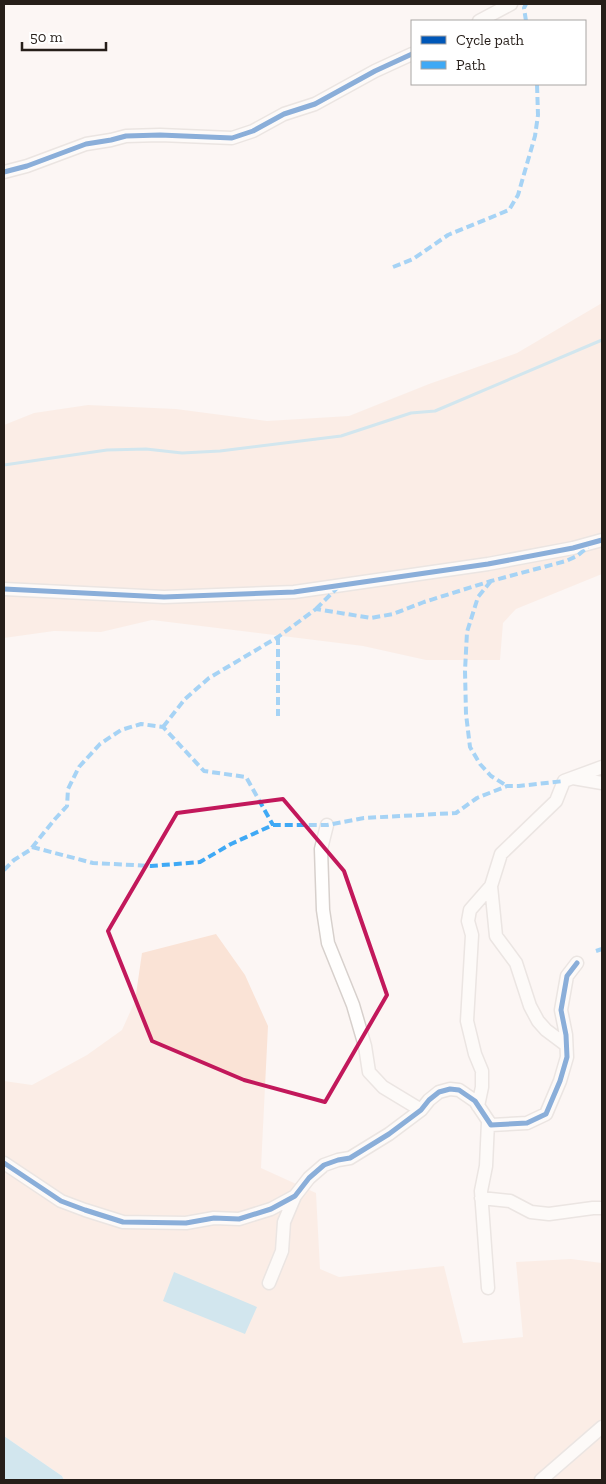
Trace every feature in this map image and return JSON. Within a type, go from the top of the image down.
[{"type":"street","points":[[481,20],[511,4]]},
{"type":"street","points":[[4,172],[27,166],[86,144],[126,136],[160,135],[232,138],[254,131],[284,114],[315,104],[375,71],[411,54]]},
{"type":"street","points":[[4,589],[164,597],[294,592],[488,564],[573,548],[602,540]]},
{"type":"street","points":[[566,1044],[546,1030],[538,1021],[530,1006],[516,963],[496,936],[491,886],[501,854],[556,801],[564,781],[602,767]]},
{"type":"street","points":[[572,778],[602,783]]},
{"type":"street","points":[[327,825],[321,849],[322,910],[328,944],[353,1005],[365,1046],[369,1072],[383,1087],[421,1110]]},
{"type":"street","points":[[478,1106],[482,1087],[482,1072],[474,1054],[467,1021],[472,935],[468,921],[470,910],[491,886]]},
{"type":"street","points":[[269,1283],[282,1251],[284,1222],[295,1196],[309,1178],[324,1165],[350,1158],[389,1134],[421,1110],[439,1092],[450,1089],[459,1090],[475,1101],[491,1125],[527,1123],[546,1114],[560,1081],[567,1057],[561,1010],[566,976],[578,963]]},
{"type":"street","points":[[488,1122],[486,1166],[481,1191],[488,1288]]},
{"type":"street","points":[[4,1163],[61,1201],[123,1222],[186,1223],[214,1218],[239,1219],[271,1209],[295,1196]]},
{"type":"street","points":[[481,1198],[510,1201],[531,1212],[550,1214],[602,1208]]},
{"type":"street","points":[[541,1480],[602,1427]]},
{"type":"highlighted area","points":[[283,799],[344,871],[387,995],[325,1102],[244,1080],[152,1041],[108,931],[177,813]]},
{"type":"shaded area","points":[[602,303],[602,574],[516,609],[503,623],[500,660],[426,660],[363,646],[152,620],[101,632],[54,631],[4,638],[4,425],[34,413],[88,405],[176,409],[267,421],[349,416],[429,384],[517,353]]},
{"type":"shaded area","points":[[216,934],[245,975],[268,1026],[261,1168],[316,1193],[320,1269],[339,1277],[444,1266],[463,1343],[523,1337],[516,1262],[571,1259],[602,1263],[602,1480],[64,1480],[62,1476],[4,1436],[4,1081],[32,1085],[87,1055],[122,1030],[135,1001],[142,953]]},
{"type":"water","points":[[174,1272],[257,1307],[245,1334],[163,1301]]},
{"type":"water","points":[[4,1436],[62,1476],[64,1480],[4,1480]]},
{"type":"waterway","points":[[4,465],[107,450],[146,449],[182,453],[220,451],[341,436],[411,413],[435,411],[602,340]]},
{"type":"marked path","points":[[526,4],[524,8],[526,20]]},
{"type":"marked path","points":[[393,267],[413,259],[448,235],[509,210],[518,195],[535,136],[538,115],[537,85]]},
{"type":"marked path","points":[[163,727],[185,699],[209,678],[278,637],[316,609],[371,618],[393,614],[491,581],[566,561],[577,556],[588,547]]},
{"type":"marked path","points":[[491,581],[478,597],[467,632],[465,671],[466,714],[470,747],[480,764],[491,776],[507,786]]},
{"type":"marked path","points":[[316,609],[339,586]]},
{"type":"marked path","points":[[278,637],[278,716]]},
{"type":"marked path","points":[[4,870],[14,860],[30,850],[67,806],[68,789],[79,767],[100,744],[121,730],[141,724],[163,727],[204,771],[246,777],[273,825]]},
{"type":"marked path","points":[[32,847],[93,863],[151,866],[200,862],[231,844],[273,825],[327,825],[364,818],[456,813],[477,798],[507,786],[564,781]]},
{"type":"marked path","points":[[596,951],[602,949]]},
{"type":"cycle path","points":[[4,172],[27,166],[86,144],[126,136],[160,135],[232,138],[253,131],[284,114],[315,104],[375,71],[411,54]]},
{"type":"cycle path","points":[[4,589],[164,597],[294,592],[488,564],[573,548],[602,540]]},
{"type":"cycle path","points":[[4,1163],[61,1201],[123,1222],[186,1223],[214,1218],[239,1219],[271,1209],[295,1196],[309,1178],[324,1165],[350,1158],[389,1134],[421,1110],[439,1092],[450,1089],[459,1090],[475,1101],[491,1125],[527,1123],[546,1114],[560,1081],[567,1057],[566,1035],[561,1010],[567,976],[577,963]]}]
